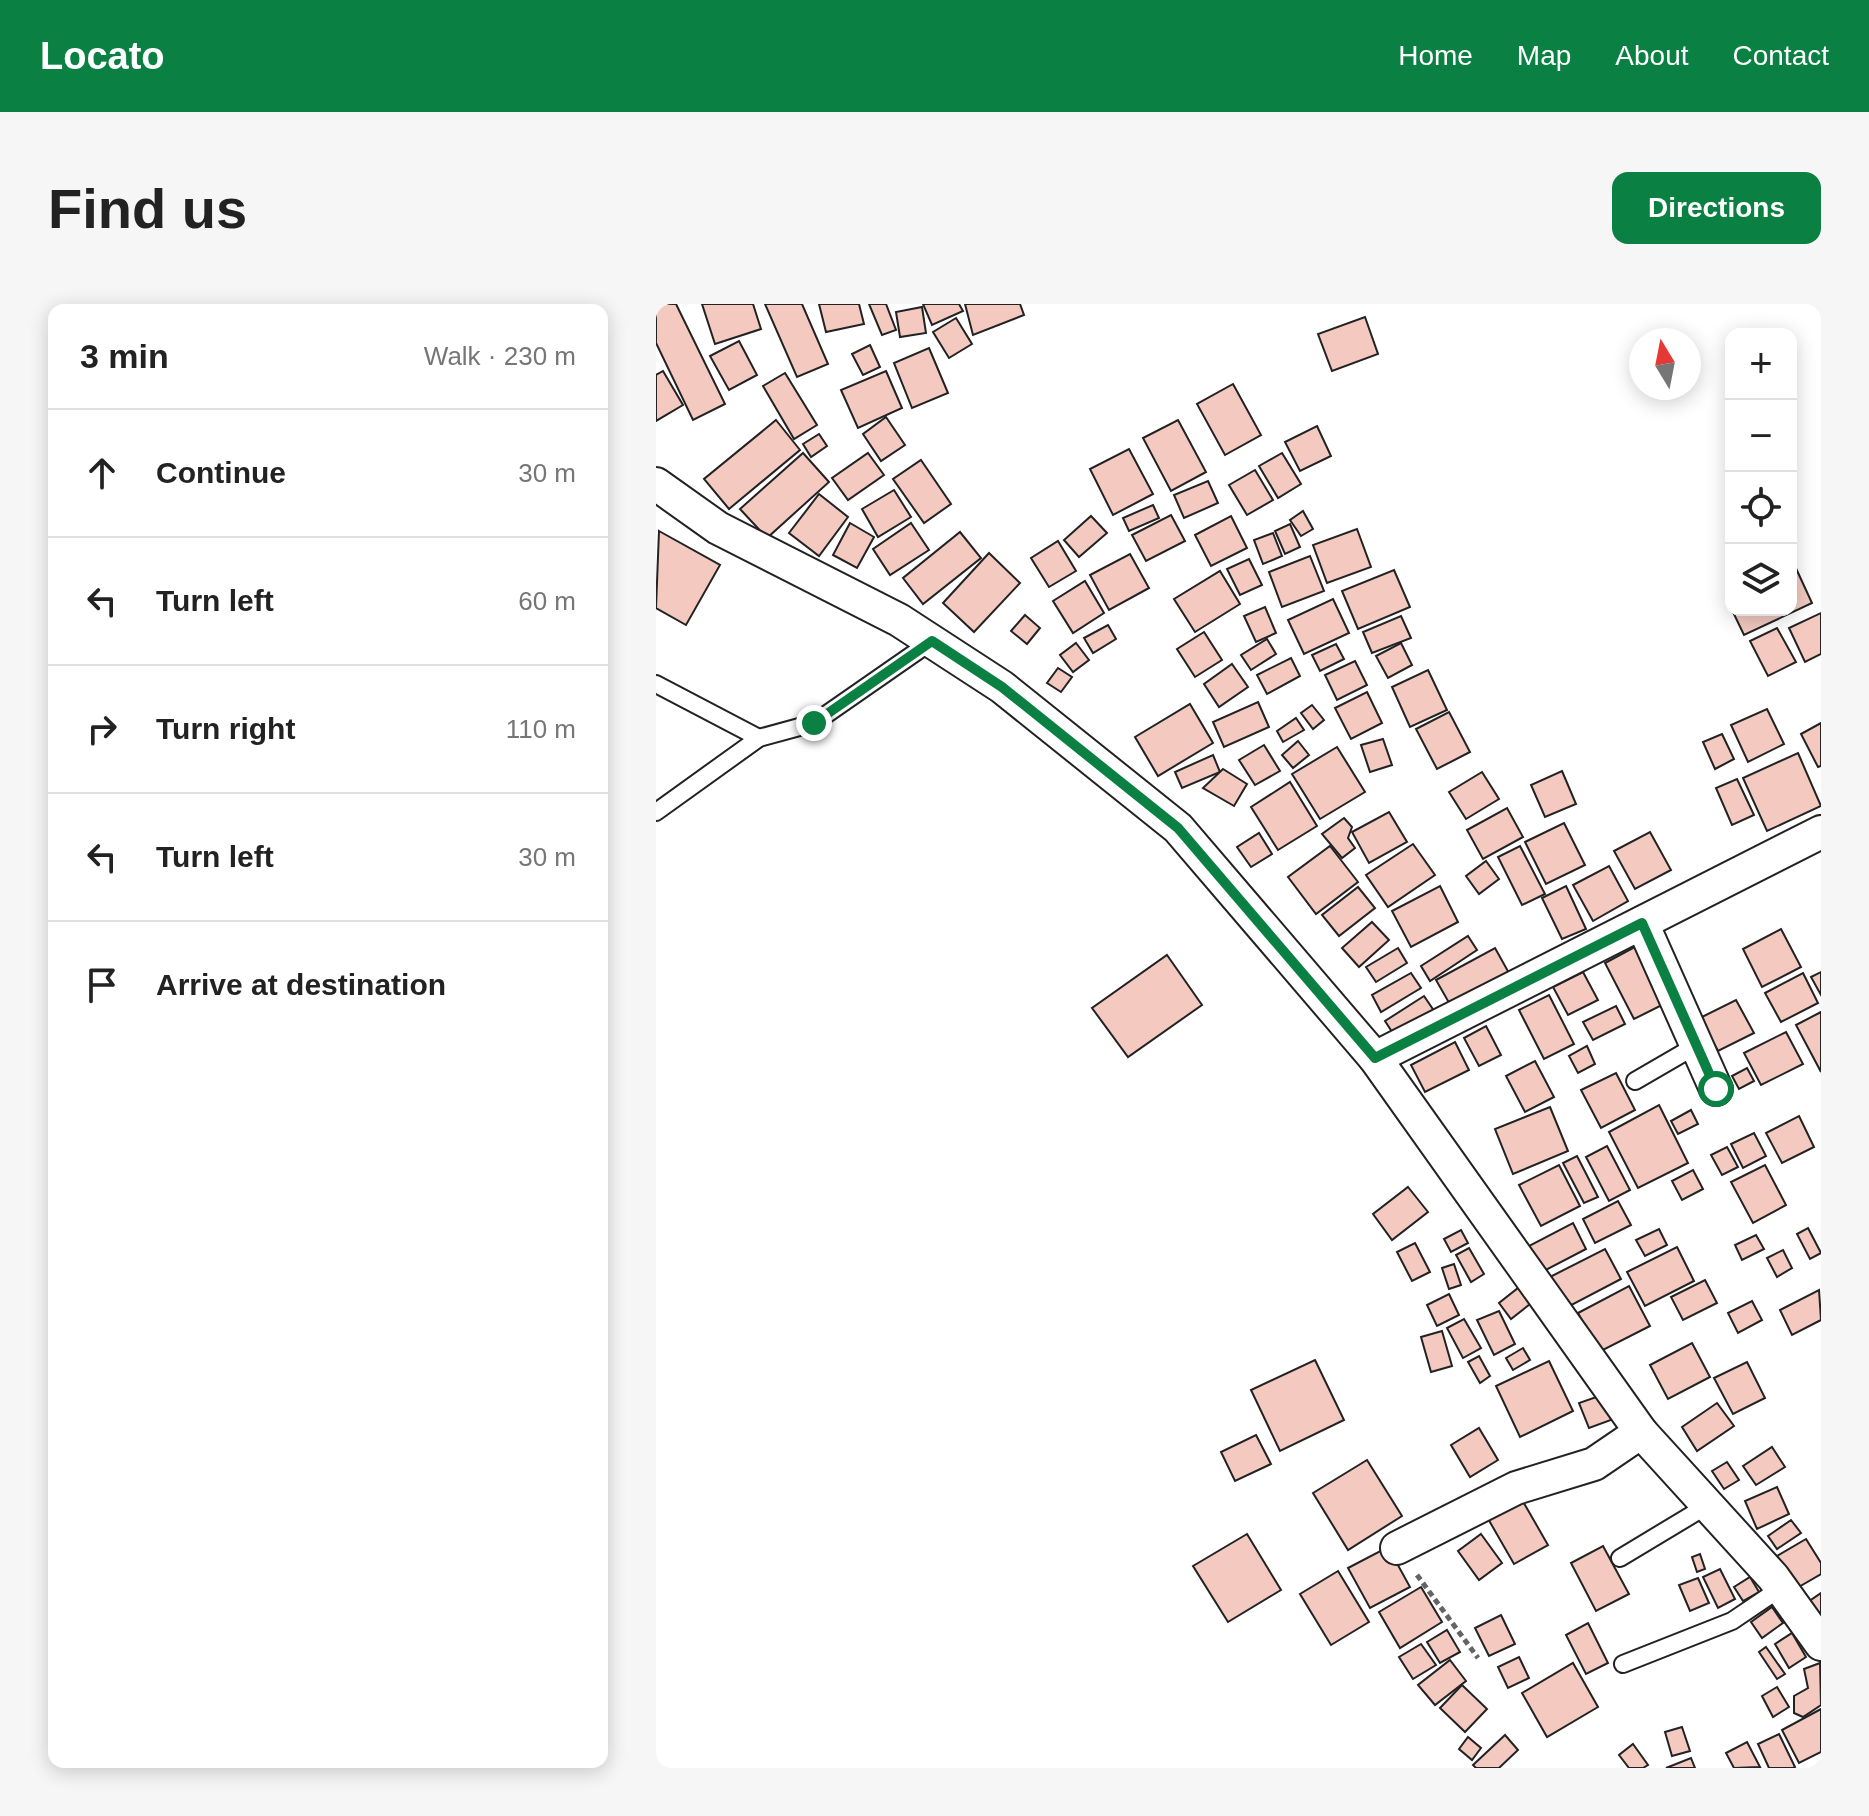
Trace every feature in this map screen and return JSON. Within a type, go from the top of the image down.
[{"type":"street","points":[[656,484],[718,528],[899,620],[1002,687],[1178,828],[1375,1058],[1641,1432],[1781,1588],[1821,1644]]},
{"type":"street","points":[[1375,1058],[1821,832]]},
{"type":"street","points":[[1642,923],[1716,1089]]},
{"type":"street","points":[[1397,1548],[1516,1488],[1594,1464],[1641,1432]]},
{"type":"lane","points":[[656,812],[759,738],[814,723],[932,641]]},
{"type":"lane","points":[[656,684],[759,738]]},
{"type":"lane","points":[[1635,1081],[1697,1045]]},
{"type":"lane","points":[[1620,1558],[1708,1505]]},
{"type":"lane","points":[[1623,1664],[1732,1621],[1781,1588]]},
{"type":"path","points":[[1397,1548],[1478,1658]]},
{"type":"building","points":[[656,304],[676,304],[725,404],[693,420],[656,343]]},
{"type":"building","points":[[702,304],[753,304],[761,329],[715,344]]},
{"type":"building","points":[[765,304],[802,304],[828,364],[797,377]]},
{"type":"building","points":[[819,304],[859,304],[864,324],[826,332]]},
{"type":"building","points":[[869,304],[886,304],[896,330],[882,335]]},
{"type":"building","points":[[923,304],[959,304],[963,311],[932,325]]},
{"type":"building","points":[[965,304],[1020,304],[1024,315],[973,335]]},
{"type":"building","points":[[922,307],[926,333],[900,337],[896,312]]},
{"type":"building","points":[[1365,317],[1378,354],[1332,371],[1318,334]]},
{"type":"building","points":[[956,318],[972,344],[949,358],[933,332]]},
{"type":"building","points":[[739,341],[757,375],[729,390],[710,356]]},
{"type":"building","points":[[870,345],[880,367],[863,375],[852,354]]},
{"type":"building","points":[[929,348],[948,393],[912,408],[894,363]]},
{"type":"building","points":[[663,371],[683,405],[656,421],[656,375]]},
{"type":"building","points":[[886,371],[902,408],[858,428],[841,390]]},
{"type":"building","points":[[785,373],[817,425],[794,439],[763,386]]},
{"type":"building","points":[[1233,384],[1261,435],[1225,455],[1197,404]]},
{"type":"building","points":[[886,417],[905,445],[881,461],[863,434]]},
{"type":"building","points":[[776,420],[800,450],[729,509],[704,479]]},
{"type":"building","points":[[1178,420],[1206,472],[1171,491],[1143,438]]},
{"type":"building","points":[[1317,426],[1331,456],[1300,471],[1285,442]]},
{"type":"building","points":[[819,434],[827,446],[811,457],[803,444]]},
{"type":"building","points":[[1129,449],[1153,494],[1113,515],[1090,469]]},
{"type":"building","points":[[803,453],[829,482],[767,538],[740,509]]},
{"type":"building","points":[[868,453],[884,475],[848,500],[832,478]]},
{"type":"building","points":[[1282,453],[1301,484],[1278,498],[1259,466]]},
{"type":"building","points":[[921,460],[951,504],[924,523],[893,479]]},
{"type":"building","points":[[1255,470],[1273,500],[1247,515],[1229,485]]},
{"type":"building","points":[[1208,481],[1218,503],[1184,518],[1174,495]]},
{"type":"building","points":[[894,490],[911,517],[878,537],[862,509]]},
{"type":"building","points":[[819,494],[848,517],[819,556],[789,533]]},
{"type":"building","points":[[1153,505],[1159,518],[1129,531],[1123,518]]},
{"type":"building","points":[[1303,511],[1313,529],[1301,536],[1290,520]]},
{"type":"building","points":[[1171,515],[1185,541],[1146,561],[1132,535]]},
{"type":"building","points":[[1091,516],[1107,533],[1079,557],[1064,540]]},
{"type":"building","points":[[1231,516],[1247,548],[1211,566],[1195,535]]},
{"type":"building","points":[[850,523],[874,537],[857,568],[833,555]]},
{"type":"building","points":[[911,523],[929,550],[890,575],[873,549]]},
{"type":"building","points":[[1290,524],[1300,547],[1285,554],[1275,531]]},
{"type":"building","points":[[1357,529],[1371,567],[1327,583],[1313,545]]},
{"type":"building","points":[[659,531],[720,565],[686,625],[656,608]]},
{"type":"building","points":[[960,532],[981,558],[923,604],[903,578]]},
{"type":"building","points":[[1273,533],[1282,556],[1263,564],[1254,540]]},
{"type":"building","points":[[1058,541],[1076,571],[1049,587],[1031,558]]},
{"type":"building","points":[[989,553],[1020,583],[974,632],[943,603]]},
{"type":"building","points":[[1130,554],[1149,588],[1109,610],[1090,575]]},
{"type":"building","points":[[1310,556],[1324,591],[1282,607],[1269,572]]},
{"type":"building","points":[[1249,559],[1262,585],[1240,595],[1227,569]]},
{"type":"building","points":[[1394,570],[1410,607],[1358,629],[1342,591]]},
{"type":"building","points":[[1797,570],[1812,603],[1797,610]]},
{"type":"building","points":[[1220,571],[1240,604],[1195,632],[1174,599]]},
{"type":"building","points":[[1085,581],[1104,613],[1073,633],[1053,601]]},
{"type":"building","points":[[1333,599],[1349,633],[1304,654],[1288,620]]},
{"type":"building","points":[[1265,607],[1276,633],[1256,642],[1244,616]]},
{"type":"building","points":[[1821,613],[1821,654],[1805,662],[1789,628]]},
{"type":"building","points":[[1025,615],[1040,628],[1027,644],[1011,631]]},
{"type":"building","points":[[1401,616],[1411,638],[1372,653],[1363,632]]},
{"type":"building","points":[[1735,616],[1784,616],[1744,635]]},
{"type":"building","points":[[1108,625],[1116,639],[1093,653],[1084,638]]},
{"type":"building","points":[[1777,628],[1796,662],[1768,676],[1750,641]]},
{"type":"building","points":[[1204,632],[1222,660],[1195,677],[1177,649]]},
{"type":"building","points":[[1267,639],[1276,654],[1251,670],[1241,655]]},
{"type":"building","points":[[1076,643],[1089,660],[1073,672],[1060,655]]},
{"type":"building","points":[[1401,643],[1412,665],[1388,678],[1376,656]]},
{"type":"building","points":[[1336,644],[1344,659],[1320,671],[1312,655]]},
{"type":"building","points":[[1291,658],[1300,676],[1267,694],[1257,675]]},
{"type":"building","points":[[1355,661],[1367,685],[1337,700],[1325,675]]},
{"type":"building","points":[[1232,664],[1248,687],[1219,707],[1204,684]]},
{"type":"building","points":[[1058,668],[1072,677],[1061,692],[1047,683]]},
{"type":"building","points":[[1428,670],[1447,710],[1410,727],[1392,687]]},
{"type":"building","points":[[1367,692],[1382,723],[1351,739],[1335,708]]},
{"type":"building","points":[[1258,702],[1269,727],[1224,747],[1213,722]]},
{"type":"building","points":[[1190,704],[1213,743],[1158,776],[1135,737]]},
{"type":"building","points":[[1312,705],[1324,720],[1313,729],[1301,713]]},
{"type":"building","points":[[1767,709],[1784,744],[1748,762],[1731,725]]},
{"type":"building","points":[[1449,712],[1470,752],[1437,769],[1416,729]]},
{"type":"building","points":[[1296,718],[1304,730],[1283,742],[1277,731]]},
{"type":"building","points":[[1821,723],[1821,766],[1818,767],[1801,734]]},
{"type":"building","points":[[1722,734],[1734,759],[1715,769],[1703,742]]},
{"type":"building","points":[[1383,739],[1392,765],[1370,772],[1361,745]]},
{"type":"building","points":[[1298,741],[1309,755],[1293,768],[1282,755]]},
{"type":"building","points":[[1264,745],[1280,771],[1255,785],[1239,760]]},
{"type":"building","points":[[1337,747],[1365,792],[1320,819],[1292,774]]},
{"type":"building","points":[[1798,753],[1821,806],[1767,831],[1743,778]]},
{"type":"building","points":[[1213,755],[1220,772],[1182,788],[1175,772]]},
{"type":"building","points":[[1223,769],[1247,784],[1234,806],[1203,788]]},
{"type":"building","points":[[1562,771],[1576,804],[1545,817],[1531,785]]},
{"type":"building","points":[[1482,772],[1499,799],[1466,819],[1449,792]]},
{"type":"building","points":[[1737,779],[1754,815],[1732,825],[1716,788]]},
{"type":"building","points":[[1290,782],[1317,826],[1278,850],[1251,807]]},
{"type":"building","points":[[1507,808],[1523,837],[1483,859],[1467,830]]},
{"type":"building","points":[[1389,812],[1407,842],[1369,863],[1352,832]]},
{"type":"building","points":[[1344,818],[1352,827],[1348,838],[1355,848],[1342,858],[1322,834]]},
{"type":"building","points":[[1564,823],[1585,865],[1546,884],[1525,842]]},
{"type":"building","points":[[1650,832],[1671,870],[1635,889],[1614,851]]},
{"type":"building","points":[[1259,833],[1272,854],[1251,867],[1237,847]]},
{"type":"building","points":[[1413,844],[1435,875],[1388,907],[1366,875]]},
{"type":"building","points":[[1330,846],[1358,882],[1316,914],[1288,877]]},
{"type":"building","points":[[1520,846],[1545,894],[1522,905],[1498,857]]},
{"type":"building","points":[[1486,861],[1499,879],[1479,894],[1466,876]]},
{"type":"building","points":[[1609,866],[1628,901],[1593,921],[1573,885]]},
{"type":"building","points":[[1440,886],[1458,922],[1411,947],[1392,911]]},
{"type":"building","points":[[1566,886],[1586,929],[1562,939],[1542,898]]},
{"type":"building","points":[[1358,887],[1375,908],[1339,936],[1322,915]]},
{"type":"building","points":[[1372,922],[1389,940],[1359,967],[1342,948]]},
{"type":"building","points":[[1781,929],[1801,967],[1762,987],[1743,949]]},
{"type":"building","points":[[1468,936],[1477,950],[1430,981],[1421,966]]},
{"type":"building","points":[[1644,942],[1674,999],[1634,1019],[1605,963]]},
{"type":"building","points":[[1398,948],[1407,963],[1376,982],[1366,967]]},
{"type":"building","points":[[1495,948],[1514,982],[1456,1015],[1436,980]]},
{"type":"building","points":[[1167,955],[1202,1005],[1128,1057],[1092,1008]]},
{"type":"building","points":[[1583,972],[1598,1000],[1568,1015],[1553,987]]},
{"type":"building","points":[[1821,972],[1821,995],[1811,977]]},
{"type":"building","points":[[1411,973],[1421,988],[1381,1012],[1372,995]]},
{"type":"building","points":[[1803,973],[1818,1003],[1781,1022],[1765,993]]},
{"type":"building","points":[[1549,995],[1574,1044],[1544,1059],[1519,1010]]},
{"type":"building","points":[[1424,996],[1441,1021],[1398,1041],[1385,1021]]},
{"type":"building","points":[[1736,1000],[1754,1033],[1718,1051],[1700,1018]]},
{"type":"building","points":[[1616,1006],[1625,1024],[1593,1040],[1583,1022]]},
{"type":"building","points":[[1821,1012],[1821,1072],[1796,1025]]},
{"type":"building","points":[[1486,1026],[1501,1055],[1479,1066],[1464,1038]]},
{"type":"building","points":[[1786,1032],[1803,1064],[1761,1085],[1744,1053]]},
{"type":"building","points":[[1455,1042],[1469,1070],[1425,1092],[1411,1065]]},
{"type":"building","points":[[1587,1046],[1595,1064],[1578,1073],[1569,1056]]},
{"type":"building","points":[[1535,1061],[1554,1097],[1525,1112],[1506,1076]]},
{"type":"building","points":[[1747,1068],[1754,1081],[1739,1089],[1732,1076]]},
{"type":"building","points":[[1616,1073],[1635,1110],[1601,1128],[1581,1090]]},
{"type":"building","points":[[1659,1105],[1688,1163],[1638,1188],[1609,1132]]},
{"type":"building","points":[[1550,1107],[1568,1151],[1513,1174],[1495,1129]]},
{"type":"building","points":[[1691,1110],[1698,1124],[1678,1134],[1671,1121]]},
{"type":"building","points":[[1799,1116],[1814,1147],[1782,1163],[1766,1133]]},
{"type":"building","points":[[1754,1133],[1766,1156],[1743,1168],[1731,1144]]},
{"type":"building","points":[[1607,1146],[1630,1190],[1609,1201],[1586,1157]]},
{"type":"building","points":[[1727,1147],[1738,1167],[1722,1175],[1711,1155]]},
{"type":"building","points":[[1577,1156],[1598,1197],[1584,1203],[1563,1163]]},
{"type":"building","points":[[1559,1165],[1580,1206],[1541,1226],[1519,1185]]},
{"type":"building","points":[[1765,1165],[1786,1205],[1753,1223],[1731,1182]]},
{"type":"building","points":[[1693,1170],[1703,1189],[1682,1200],[1672,1181]]},
{"type":"building","points":[[1408,1187],[1428,1212],[1392,1240],[1373,1214]]},
{"type":"building","points":[[1618,1201],[1631,1225],[1595,1243],[1583,1219]]},
{"type":"building","points":[[1573,1223],[1586,1249],[1538,1274],[1525,1248]]},
{"type":"building","points":[[1808,1228],[1821,1253],[1810,1259],[1797,1234]]},
{"type":"building","points":[[1659,1229],[1667,1245],[1645,1256],[1636,1240]]},
{"type":"building","points":[[1461,1230],[1468,1243],[1451,1252],[1444,1239]]},
{"type":"building","points":[[1756,1235],[1764,1249],[1742,1260],[1735,1245]]},
{"type":"building","points":[[1415,1243],[1430,1272],[1412,1281],[1397,1252]]},
{"type":"building","points":[[1677,1247],[1694,1281],[1645,1306],[1627,1272]]},
{"type":"building","points":[[1469,1248],[1484,1274],[1471,1282],[1456,1255]]},
{"type":"building","points":[[1605,1249],[1621,1279],[1562,1310],[1546,1279]]},
{"type":"building","points":[[1783,1250],[1792,1268],[1777,1277],[1767,1258]]},
{"type":"building","points":[[1454,1264],[1461,1285],[1449,1289],[1442,1268]]},
{"type":"building","points":[[1705,1280],[1717,1303],[1683,1320],[1671,1297]]},
{"type":"building","points":[[1629,1286],[1650,1326],[1599,1352],[1578,1313]]},
{"type":"building","points":[[1518,1288],[1530,1304],[1511,1319],[1499,1303]]},
{"type":"building","points":[[1819,1290],[1821,1320],[1792,1335],[1780,1310]]},
{"type":"building","points":[[1449,1294],[1459,1315],[1437,1326],[1427,1305]]},
{"type":"building","points":[[1752,1301],[1762,1320],[1738,1333],[1728,1313]]},
{"type":"building","points":[[1499,1311],[1515,1344],[1494,1355],[1477,1320]]},
{"type":"building","points":[[1464,1319],[1481,1348],[1463,1358],[1447,1328]]},
{"type":"building","points":[[1442,1331],[1452,1366],[1431,1372],[1421,1337]]},
{"type":"building","points":[[1692,1343],[1710,1377],[1668,1399],[1650,1365]]},
{"type":"building","points":[[1523,1348],[1530,1360],[1513,1370],[1506,1358]]},
{"type":"building","points":[[1479,1356],[1490,1376],[1480,1383],[1468,1362]]},
{"type":"building","points":[[1315,1360],[1344,1420],[1280,1451],[1251,1390]]},
{"type":"building","points":[[1549,1361],[1573,1411],[1520,1437],[1496,1386]]},
{"type":"building","points":[[1747,1362],[1765,1398],[1733,1414],[1714,1378]]},
{"type":"building","points":[[1602,1395],[1611,1420],[1589,1428],[1579,1403]]},
{"type":"building","points":[[1717,1403],[1734,1426],[1697,1451],[1682,1427]]},
{"type":"building","points":[[1479,1428],[1498,1460],[1470,1477],[1451,1445]]},
{"type":"building","points":[[1256,1435],[1271,1464],[1235,1481],[1221,1452]]},
{"type":"building","points":[[1772,1447],[1785,1467],[1756,1485],[1743,1466]]},
{"type":"building","points":[[1367,1460],[1402,1516],[1348,1550],[1313,1493]]},
{"type":"building","points":[[1727,1462],[1739,1480],[1724,1489],[1712,1471]]},
{"type":"building","points":[[1777,1487],[1789,1514],[1757,1529],[1745,1501]]},
{"type":"building","points":[[1517,1491],[1548,1545],[1514,1564],[1483,1510]]},
{"type":"building","points":[[1791,1520],[1801,1533],[1777,1549],[1768,1536]]},
{"type":"building","points":[[1247,1534],[1281,1590],[1228,1622],[1193,1566]]},
{"type":"building","points":[[1481,1534],[1502,1563],[1479,1580],[1458,1551]]},
{"type":"building","points":[[1806,1539],[1821,1563],[1821,1574],[1797,1588],[1777,1556]]},
{"type":"building","points":[[1603,1546],[1629,1594],[1596,1611],[1571,1563]]},
{"type":"building","points":[[1388,1547],[1410,1587],[1370,1608],[1348,1568]]},
{"type":"building","points":[[1700,1554],[1705,1569],[1697,1572],[1692,1557]]},
{"type":"building","points":[[1720,1569],[1735,1599],[1718,1608],[1703,1577]]},
{"type":"building","points":[[1338,1571],[1369,1622],[1331,1645],[1300,1594]]},
{"type":"building","points":[[1750,1577],[1759,1592],[1743,1601],[1734,1587]]},
{"type":"building","points":[[1698,1578],[1709,1603],[1690,1611],[1679,1585]]},
{"type":"building","points":[[1421,1587],[1442,1622],[1400,1648],[1379,1612]]},
{"type":"building","points":[[1821,1593],[1821,1626],[1805,1604]]},
{"type":"building","points":[[1772,1607],[1783,1623],[1762,1638],[1751,1622]]},
{"type":"building","points":[[1501,1615],[1515,1644],[1489,1656],[1475,1628]]},
{"type":"building","points":[[1588,1623],[1608,1663],[1586,1674],[1566,1635]]},
{"type":"building","points":[[1447,1630],[1460,1652],[1440,1663],[1427,1642]]},
{"type":"building","points":[[1792,1633],[1806,1657],[1789,1668],[1775,1644]]},
{"type":"building","points":[[1421,1644],[1436,1665],[1413,1679],[1399,1657]]},
{"type":"building","points":[[1766,1647],[1785,1674],[1777,1679],[1759,1652]]},
{"type":"building","points":[[1519,1657],[1529,1678],[1508,1688],[1498,1667]]},
{"type":"building","points":[[1450,1660],[1466,1681],[1435,1705],[1418,1685]]},
{"type":"building","points":[[1573,1663],[1598,1707],[1547,1737],[1522,1693]]},
{"type":"building","points":[[1820,1663],[1821,1705],[1803,1717],[1794,1713],[1794,1696],[1808,1688],[1804,1669]]},
{"type":"building","points":[[1462,1685],[1487,1709],[1465,1732],[1440,1708]]},
{"type":"building","points":[[1777,1687],[1789,1707],[1773,1717],[1762,1696]]},
{"type":"building","points":[[1821,1709],[1821,1752],[1799,1763],[1782,1730]]},
{"type":"building","points":[[1682,1727],[1690,1751],[1672,1756],[1665,1732]]},
{"type":"building","points":[[1779,1734],[1793,1768],[1769,1768],[1758,1744]]},
{"type":"building","points":[[1505,1735],[1518,1750],[1499,1768],[1476,1768],[1473,1765]]},
{"type":"building","points":[[1468,1737],[1481,1748],[1472,1760],[1459,1749]]},
{"type":"building","points":[[1747,1742],[1760,1767],[1734,1768],[1726,1753]]},
{"type":"building","points":[[1633,1744],[1648,1765],[1643,1768],[1629,1768],[1619,1755]]},
{"type":"building","points":[[1691,1758],[1695,1768],[1666,1768]]},
{"type":"route","points":[[814,723],[932,641],[1002,687],[1178,828],[1375,1058],[1642,923],[1716,1089]]}]
